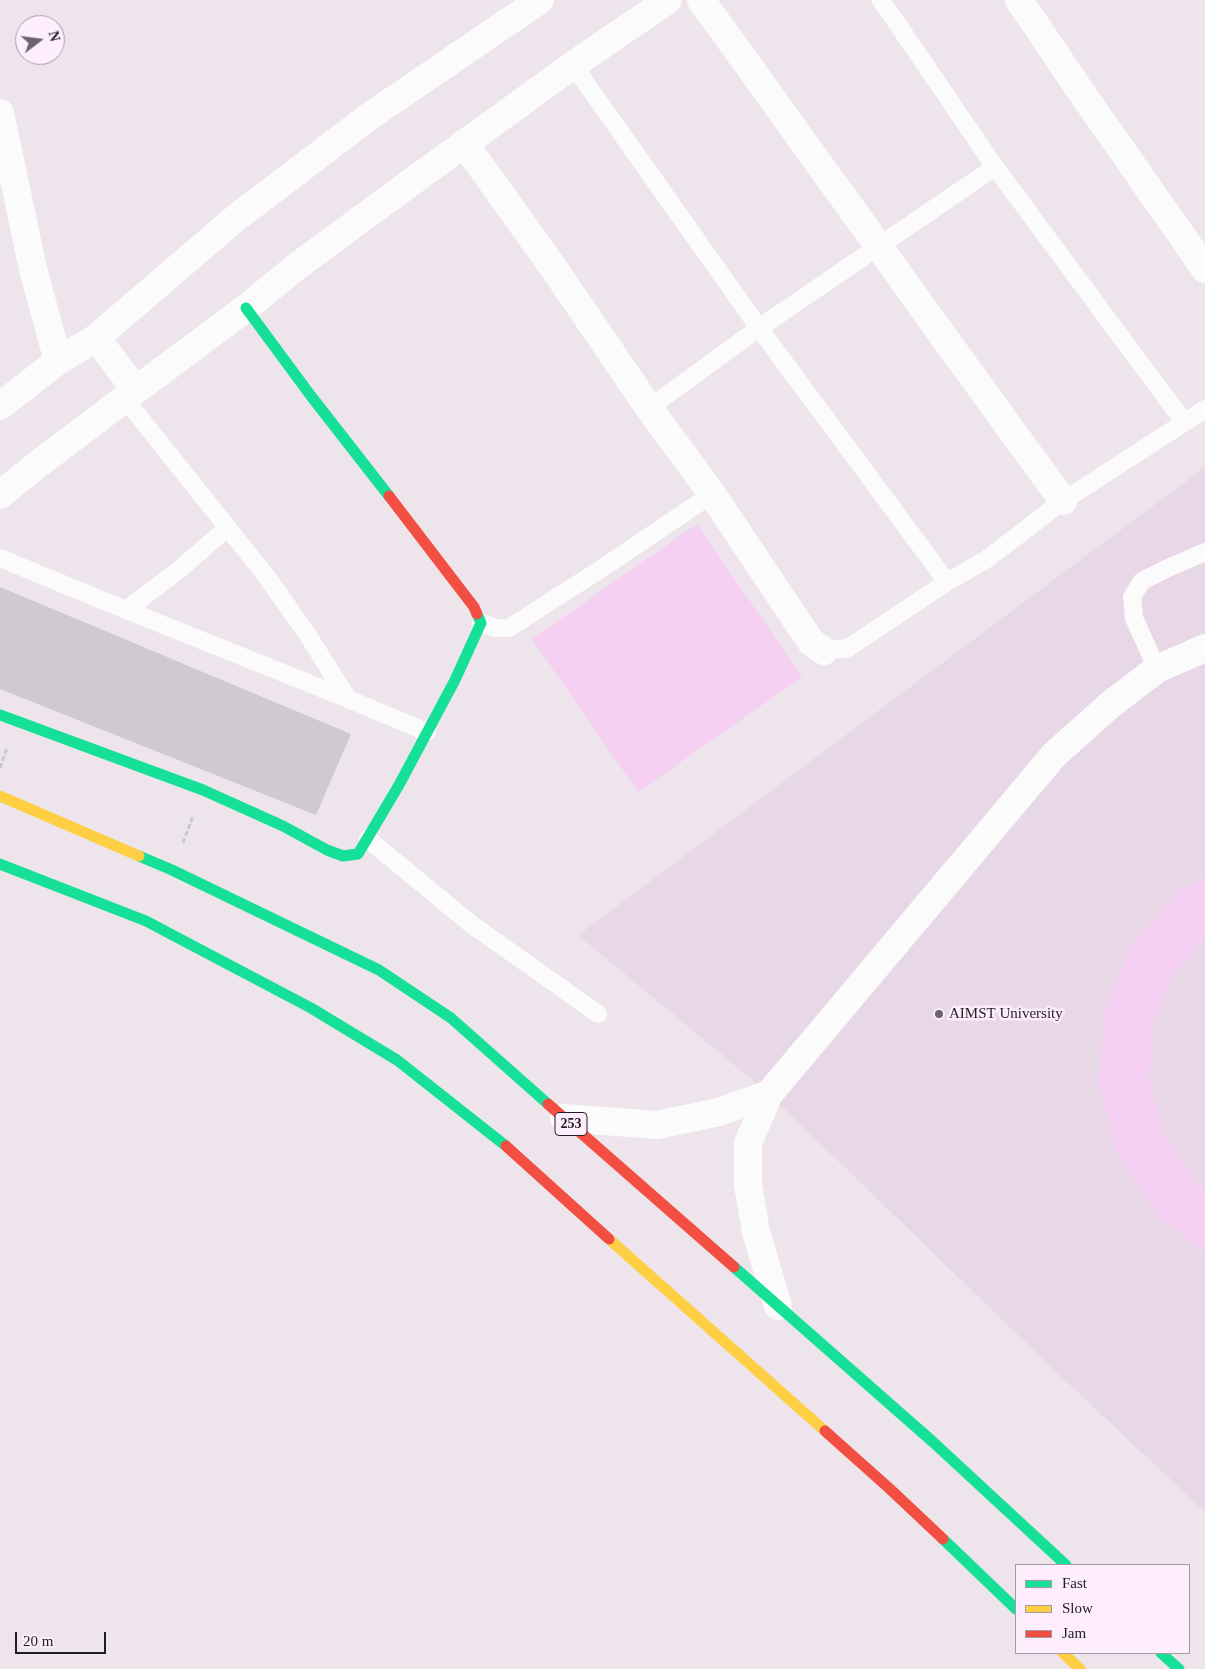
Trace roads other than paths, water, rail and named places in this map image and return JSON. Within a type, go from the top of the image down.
[{"type":"main road","points":[[0,715],[203,790],[343,856],[358,854],[368,839],[455,680],[481,624],[474,608],[246,308]]},
{"type":"main road","name":"253","points":[[0,796],[172,870],[379,970],[451,1018],[933,1442],[1065,1564]]},
{"type":"main road","points":[[0,864],[146,921],[311,1008],[397,1060],[500,1140],[882,1482],[1015,1608]]},
{"type":"main road","points":[[1064,1654],[1080,1669]]},
{"type":"main road","points":[[1162,1654],[1179,1669]]},
{"type":"street","points":[[0,406],[58,361],[96,338],[237,217],[370,116],[540,0]]},
{"type":"street","points":[[0,495],[130,394],[246,308],[296,267],[464,143],[668,0]]},
{"type":"street","points":[[701,0],[1063,500]]},
{"type":"street","points":[[1020,0],[1077,86],[1205,268]]},
{"type":"street","points":[[0,113],[33,269],[58,361]]},
{"type":"street","points":[[464,143],[649,408],[712,494],[811,642],[824,651]]},
{"type":"street","points":[[96,338],[130,394]]},
{"type":"street","points":[[778,1306],[756,1232],[748,1185],[748,1143],[769,1094],[1054,755],[1111,704],[1157,669],[1205,648]]},
{"type":"street","points":[[564,1118],[656,1125],[719,1112],[769,1094]]},
{"type":"lane","points":[[881,0],[995,167],[1184,422]]},
{"type":"lane","points":[[573,65],[759,328],[947,582]]},
{"type":"lane","points":[[649,408],[759,328],[995,167]]},
{"type":"lane","points":[[130,394],[227,528],[267,577],[307,634],[348,699]]},
{"type":"lane","points":[[824,651],[848,648],[947,582],[1005,547],[1063,500],[1205,409]]},
{"type":"lane","points":[[481,624],[495,628],[509,628],[596,573],[712,494]]},
{"type":"lane","points":[[126,610],[180,569],[227,528]]},
{"type":"lane","points":[[1157,669],[1134,618],[1132,597],[1142,581],[1205,552]]},
{"type":"lane","points":[[0,558],[427,732]]},
{"type":"lane","points":[[368,839],[471,924],[598,1014]]},
{"type":"place","name":"AIMST University","points":[[939,1014]]}]
